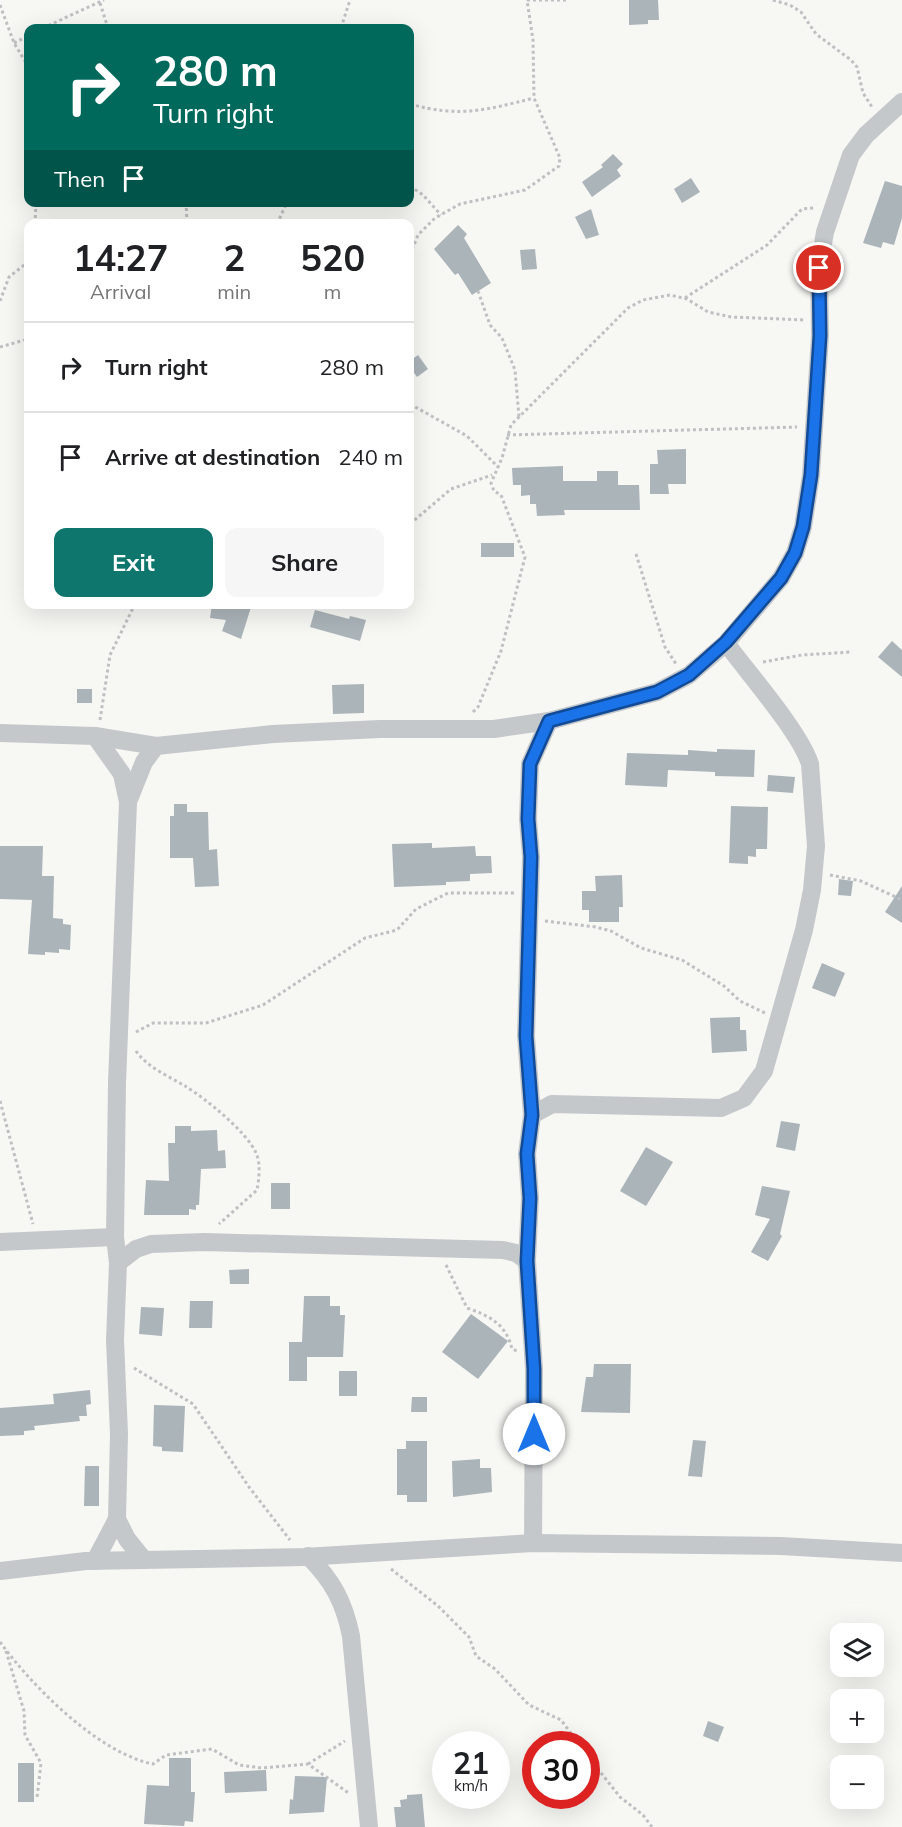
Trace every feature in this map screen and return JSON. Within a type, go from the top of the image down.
[{"type":"street","points":[[0,733],[97,736],[156,746],[273,734],[494,729],[549,721],[657,692],[689,675],[726,642],[781,578],[795,553],[803,527],[811,475],[820,321],[819,268],[825,232],[851,155],[902,102]]},
{"type":"street","points":[[532,1115],[552,1104],[644,1104],[699,1108],[731,1105],[744,1098],[764,1071],[804,930],[814,876],[816,846],[810,764],[806,753],[726,642]]},
{"type":"street","points":[[533,1543],[533,1357],[527,1261],[530,1198],[527,1154],[532,1115],[526,1036],[530,919],[528,819],[530,764],[549,721]]},
{"type":"street","points":[[95,1561],[117,1519],[118,1263],[115,1231],[124,1034],[128,802],[122,774],[97,736]]},
{"type":"street","points":[[128,802],[144,762],[156,746]]},
{"type":"street","points":[[0,1242],[115,1231],[144,1246]]},
{"type":"street","points":[[118,1263],[136,1249],[144,1246],[204,1242],[503,1250],[516,1253],[527,1261]]},
{"type":"street","points":[[117,1519],[127,1539],[144,1560]]},
{"type":"street","points":[[0,1571],[95,1561],[169,1557],[306,1556],[533,1543],[782,1546],[902,1553]]},
{"type":"street","points":[[306,1556],[321,1569],[344,1605],[351,1636],[358,1732],[369,1827]]},
{"type":"path","points":[[342,24],[350,0]]},
{"type":"path","points":[[414,245],[418,235],[441,215],[471,200],[504,196],[525,190],[559,166],[560,158],[534,98],[534,56],[527,0],[567,0]]},
{"type":"path","points":[[772,0],[790,5],[801,12],[816,34],[851,60],[857,67],[863,93],[881,122]]},
{"type":"path","points":[[52,24],[102,1],[107,24]]},
{"type":"path","points":[[0,5],[14,43],[24,59]]},
{"type":"path","points":[[14,43],[24,38]]},
{"type":"path","points":[[414,105],[436,112],[468,113],[534,98]]},
{"type":"path","points":[[414,189],[423,195],[441,215]]},
{"type":"path","points":[[685,298],[767,244],[802,209],[833,209]]},
{"type":"path","points":[[0,300],[9,277],[24,265]]},
{"type":"path","points":[[478,291],[490,325],[502,338],[514,370],[519,417]]},
{"type":"path","points":[[457,729],[478,706],[490,680],[501,651],[525,557],[501,495],[494,491],[491,483],[498,467],[506,435],[519,417],[628,308],[643,300],[670,295],[685,298],[708,312],[731,317],[820,321]]},
{"type":"path","points":[[0,347],[24,340]]},
{"type":"path","points":[[414,406],[467,436],[498,467]]},
{"type":"path","points":[[506,435],[632,433],[721,427],[814,427]]},
{"type":"path","points":[[414,521],[451,489],[493,474]]},
{"type":"path","points":[[636,554],[665,647],[676,664],[689,675]]},
{"type":"path","points":[[97,736],[106,668],[125,619],[132,609]]},
{"type":"path","points":[[745,668],[771,660],[802,655],[851,652]]},
{"type":"path","points":[[814,876],[839,875],[861,881],[902,900]]},
{"type":"path","points":[[204,1242],[214,1228],[256,1190],[259,1164],[255,1151],[236,1128],[197,1095],[144,1060],[124,1034],[153,1023],[206,1023],[263,1005],[365,938],[397,930],[416,909],[448,893],[530,893]]},
{"type":"path","points":[[530,919],[567,922],[611,932],[641,948],[682,960],[724,986],[754,1009],[780,1019]]},
{"type":"path","points":[[0,1101],[37,1239]]},
{"type":"path","points":[[440,1249],[461,1301],[467,1308],[494,1318],[509,1337],[512,1349],[533,1357]]},
{"type":"path","points":[[116,1355],[150,1380],[193,1404],[249,1487],[306,1556]]},
{"type":"path","points":[[371,1553],[438,1606],[469,1636],[476,1656],[495,1669],[529,1705],[561,1720],[569,1731]]},
{"type":"path","points":[[0,1642],[54,1706],[112,1746],[144,1762],[153,1764],[166,1755],[212,1749],[239,1765],[262,1768],[308,1764],[358,1732]]},
{"type":"path","points":[[5,1649],[24,1711],[25,1735],[40,1763],[38,1798]]},
{"type":"path","points":[[308,1764],[348,1794],[367,1796]]},
{"type":"path","points":[[600,1772],[620,1797],[643,1815],[651,1827]]},
{"type":"building","points":[[629,0],[658,0],[659,20],[648,20],[648,24],[629,25]]},
{"type":"building","points":[[613,154],[623,164],[617,170],[621,176],[592,197],[582,182],[603,167],[601,165]]},
{"type":"building","points":[[691,178],[700,192],[682,203],[674,189]]},
{"type":"building","points":[[885,181],[902,186],[902,218],[894,245],[883,242],[881,248],[863,243]]},
{"type":"building","points":[[591,209],[599,235],[586,239],[575,217]]},
{"type":"building","points":[[458,225],[467,234],[464,238],[491,283],[472,295],[458,273],[455,275],[434,249]]},
{"type":"building","points":[[535,249],[537,269],[522,270],[520,250]]},
{"type":"building","points":[[418,355],[428,369],[417,377],[414,373],[414,358]]},
{"type":"building","points":[[686,449],[686,484],[668,484],[669,494],[650,494],[650,464],[658,464],[657,450]]},
{"type":"building","points":[[563,466],[563,481],[597,481],[597,471],[618,471],[618,485],[639,485],[640,510],[564,510],[565,515],[537,516],[536,504],[530,504],[530,495],[521,496],[521,485],[513,485],[512,468]]},
{"type":"building","points":[[481,543],[514,543],[514,557],[481,557]]},
{"type":"building","points":[[211,609],[250,609],[241,639],[222,631],[226,620],[210,618]]},
{"type":"building","points":[[315,610],[349,619],[350,616],[366,620],[360,641],[310,627]]},
{"type":"building","points":[[892,641],[902,650],[902,677],[878,657]]},
{"type":"building","points":[[364,684],[364,713],[333,714],[332,685]]},
{"type":"building","points":[[77,689],[92,689],[92,703],[77,703]]},
{"type":"building","points":[[717,749],[755,750],[754,777],[715,776],[715,772],[668,770],[667,787],[625,785],[627,753],[688,755],[688,750],[717,752]]},
{"type":"building","points":[[768,775],[795,777],[793,793],[767,791]]},
{"type":"building","points":[[174,804],[187,804],[187,812],[208,812],[209,850],[217,849],[219,886],[195,887],[193,858],[170,858],[170,816],[174,816]]},
{"type":"building","points":[[731,806],[768,807],[767,849],[756,849],[756,857],[748,856],[748,864],[729,863]]},
{"type":"building","points":[[432,843],[432,848],[475,846],[476,856],[491,856],[492,873],[470,874],[470,881],[446,882],[446,885],[394,887],[392,844]]},
{"type":"building","points":[[0,846],[43,846],[42,876],[54,876],[53,918],[63,919],[63,924],[71,925],[70,950],[59,949],[59,953],[45,952],[45,955],[28,954],[32,900],[0,899]]},
{"type":"building","points":[[622,875],[623,907],[619,907],[619,922],[589,922],[589,910],[582,910],[582,891],[596,891],[595,876]]},
{"type":"building","points":[[839,879],[853,881],[851,896],[838,895]]},
{"type":"building","points":[[902,886],[902,923],[885,912]]},
{"type":"building","points":[[822,963],[845,973],[835,997],[812,988]]},
{"type":"building","points":[[740,1017],[740,1030],[746,1030],[747,1051],[712,1053],[710,1018]]},
{"type":"building","points":[[781,1121],[800,1124],[795,1151],[776,1147]]},
{"type":"building","points":[[175,1126],[191,1126],[191,1131],[217,1130],[218,1151],[225,1150],[226,1168],[201,1169],[199,1205],[196,1205],[196,1210],[189,1209],[189,1215],[144,1215],[146,1180],[169,1181],[168,1143],[175,1143]]},
{"type":"building","points":[[646,1147],[673,1162],[646,1206],[620,1191]]},
{"type":"building","points":[[271,1183],[290,1183],[290,1209],[271,1209]]},
{"type":"building","points":[[762,1186],[790,1191],[780,1234],[782,1236],[768,1261],[751,1252],[770,1219],[755,1215]]},
{"type":"building","points":[[249,1269],[249,1284],[230,1284],[229,1270]]},
{"type":"building","points":[[304,1296],[330,1296],[330,1306],[340,1306],[340,1315],[345,1315],[343,1357],[307,1357],[307,1381],[289,1381],[289,1342],[302,1342]]},
{"type":"building","points":[[190,1301],[213,1301],[212,1328],[189,1328]]},
{"type":"building","points":[[141,1307],[164,1308],[162,1336],[139,1334]]},
{"type":"building","points":[[471,1314],[508,1341],[478,1379],[442,1352]]},
{"type":"building","points":[[594,1364],[631,1364],[630,1413],[581,1412],[586,1377],[593,1377]]},
{"type":"building","points":[[339,1371],[357,1371],[357,1396],[339,1396]]},
{"type":"building","points":[[90,1390],[91,1404],[86,1405],[87,1416],[79,1416],[80,1421],[34,1426],[35,1430],[24,1431],[24,1435],[0,1436],[0,1408],[54,1404],[53,1394]]},
{"type":"building","points":[[412,1397],[427,1397],[427,1412],[411,1412]]},
{"type":"building","points":[[154,1405],[185,1406],[183,1452],[162,1451],[162,1447],[153,1446]]},
{"type":"building","points":[[693,1440],[706,1441],[702,1477],[688,1476]]},
{"type":"building","points":[[406,1441],[427,1441],[427,1502],[407,1502],[407,1495],[397,1495],[397,1449],[406,1449]]},
{"type":"building","points":[[480,1459],[480,1468],[491,1468],[492,1492],[453,1497],[452,1461]]},
{"type":"building","points":[[85,1466],[99,1466],[99,1506],[84,1506]]},
{"type":"building","points":[[708,1721],[724,1727],[718,1742],[703,1736]]},
{"type":"building","points":[[169,1758],[191,1758],[191,1792],[195,1792],[193,1822],[185,1821],[184,1826],[144,1824],[147,1785],[169,1786]]},
{"type":"building","points":[[18,1763],[34,1763],[34,1802],[18,1802]]},
{"type":"building","points":[[266,1770],[267,1791],[225,1793],[224,1772]]},
{"type":"building","points":[[295,1776],[327,1777],[324,1812],[289,1814]]},
{"type":"building","points":[[422,1794],[425,1827],[396,1827],[394,1807],[401,1807],[400,1800],[407,1799],[407,1795]]},
{"type":"route","points":[[534,1434],[534,1369],[527,1261],[530,1198],[527,1154],[532,1115],[526,1036],[531,857],[528,819],[530,764],[549,721],[657,692],[689,675],[726,642],[781,578],[795,553],[803,527],[811,475],[820,336],[819,268]]}]
